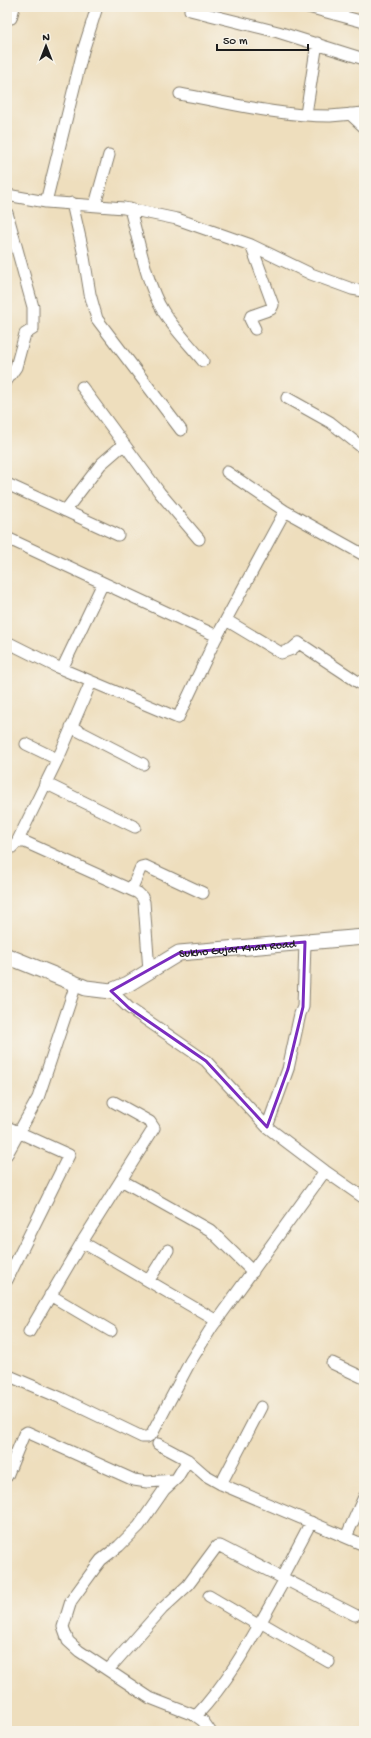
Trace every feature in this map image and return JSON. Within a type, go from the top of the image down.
[{"type":"main road","name":"Sukho Gujar Khan Road","points":[[7,956],[86,988],[111,991],[128,984],[179,953],[364,937]]},
{"type":"street","points":[[7,18],[11,18],[14,7]]},
{"type":"street","points":[[46,202],[83,52],[97,7]]},
{"type":"street","points":[[191,7],[190,10],[278,32],[364,59]]},
{"type":"street","points":[[308,7],[364,22]]},
{"type":"street","points":[[306,114],[317,43]]},
{"type":"street","points":[[180,94],[242,106],[306,114],[330,116],[364,113]]},
{"type":"street","points":[[350,114],[364,127]]},
{"type":"street","points":[[95,205],[109,155]]},
{"type":"street","points":[[7,195],[46,202],[130,209],[177,219],[251,245],[311,274],[352,289],[364,291]]},
{"type":"street","points":[[72,203],[83,251],[90,294],[97,318],[181,430]]},
{"type":"street","points":[[130,209],[152,288],[160,306],[172,324],[203,361]]},
{"type":"street","points":[[7,213],[33,311],[33,329],[25,334],[16,367],[7,380]]},
{"type":"street","points":[[251,245],[273,306],[271,309],[251,316],[250,319],[255,329]]},
{"type":"street","points":[[82,387],[160,493],[198,539]]},
{"type":"street","points":[[287,398],[330,422],[364,449]]},
{"type":"street","points":[[65,511],[101,464],[124,444]]},
{"type":"street","points":[[227,472],[285,511],[364,555]]},
{"type":"street","points":[[7,484],[118,535]]},
{"type":"street","points":[[7,642],[91,682],[178,718],[217,636],[285,511]]},
{"type":"street","points":[[7,538],[217,636]]},
{"type":"street","points":[[62,669],[103,583]]},
{"type":"street","points":[[226,620],[282,653],[292,649],[299,643],[364,686]]},
{"type":"street","points":[[7,848],[11,848],[17,842],[57,759],[91,682]]},
{"type":"street","points":[[71,727],[143,764]]},
{"type":"street","points":[[26,744],[57,759]]},
{"type":"street","points":[[45,783],[135,827]]},
{"type":"street","points":[[17,842],[29,844],[138,893],[144,902],[149,971]]},
{"type":"street","points":[[131,890],[141,867],[145,866],[203,893]]},
{"type":"street","points":[[268,1127],[288,1069],[300,1014],[303,1007],[305,942]]},
{"type":"street","points":[[7,1154],[38,1098],[76,984]]},
{"type":"street","points":[[111,991],[129,1008],[206,1061],[268,1127],[325,1171],[364,1198]]},
{"type":"street","points":[[28,1332],[82,1242],[154,1128],[150,1122],[114,1102]]},
{"type":"street","points":[[7,1127],[69,1155],[7,1280]]},
{"type":"street","points":[[7,1374],[142,1437],[147,1437],[152,1434],[190,1362],[217,1321],[325,1171]]},
{"type":"street","points":[[122,1180],[210,1230],[253,1272]]},
{"type":"street","points":[[82,1242],[217,1321]]},
{"type":"street","points":[[149,1280],[168,1250]]},
{"type":"street","points":[[50,1295],[112,1331]]},
{"type":"street","points":[[332,1363],[364,1378]]},
{"type":"street","points":[[221,1484],[260,1407]]},
{"type":"street","points":[[7,1476],[24,1434],[27,1432],[134,1480],[148,1482],[175,1480]]},
{"type":"street","points":[[158,1444],[188,1460],[205,1475],[221,1484],[364,1545]]},
{"type":"street","points":[[188,1460],[175,1480],[164,1490],[139,1526],[119,1546],[101,1560],[74,1597],[67,1612],[63,1627],[68,1641],[72,1646],[150,1698],[196,1716],[203,1721],[207,1729]]},
{"type":"street","points":[[346,1537],[364,1497]]},
{"type":"street","points":[[196,1716],[219,1690],[235,1666],[284,1578],[311,1522]]},
{"type":"street","points":[[108,1670],[158,1614],[188,1585],[217,1546],[220,1546],[355,1615]]},
{"type":"street","points":[[209,1596],[329,1662]]},
{"type":"highlighted area","points":[[305,942],[303,1007],[288,1069],[267,1127],[206,1061],[129,1008],[111,991],[179,953]]}]
